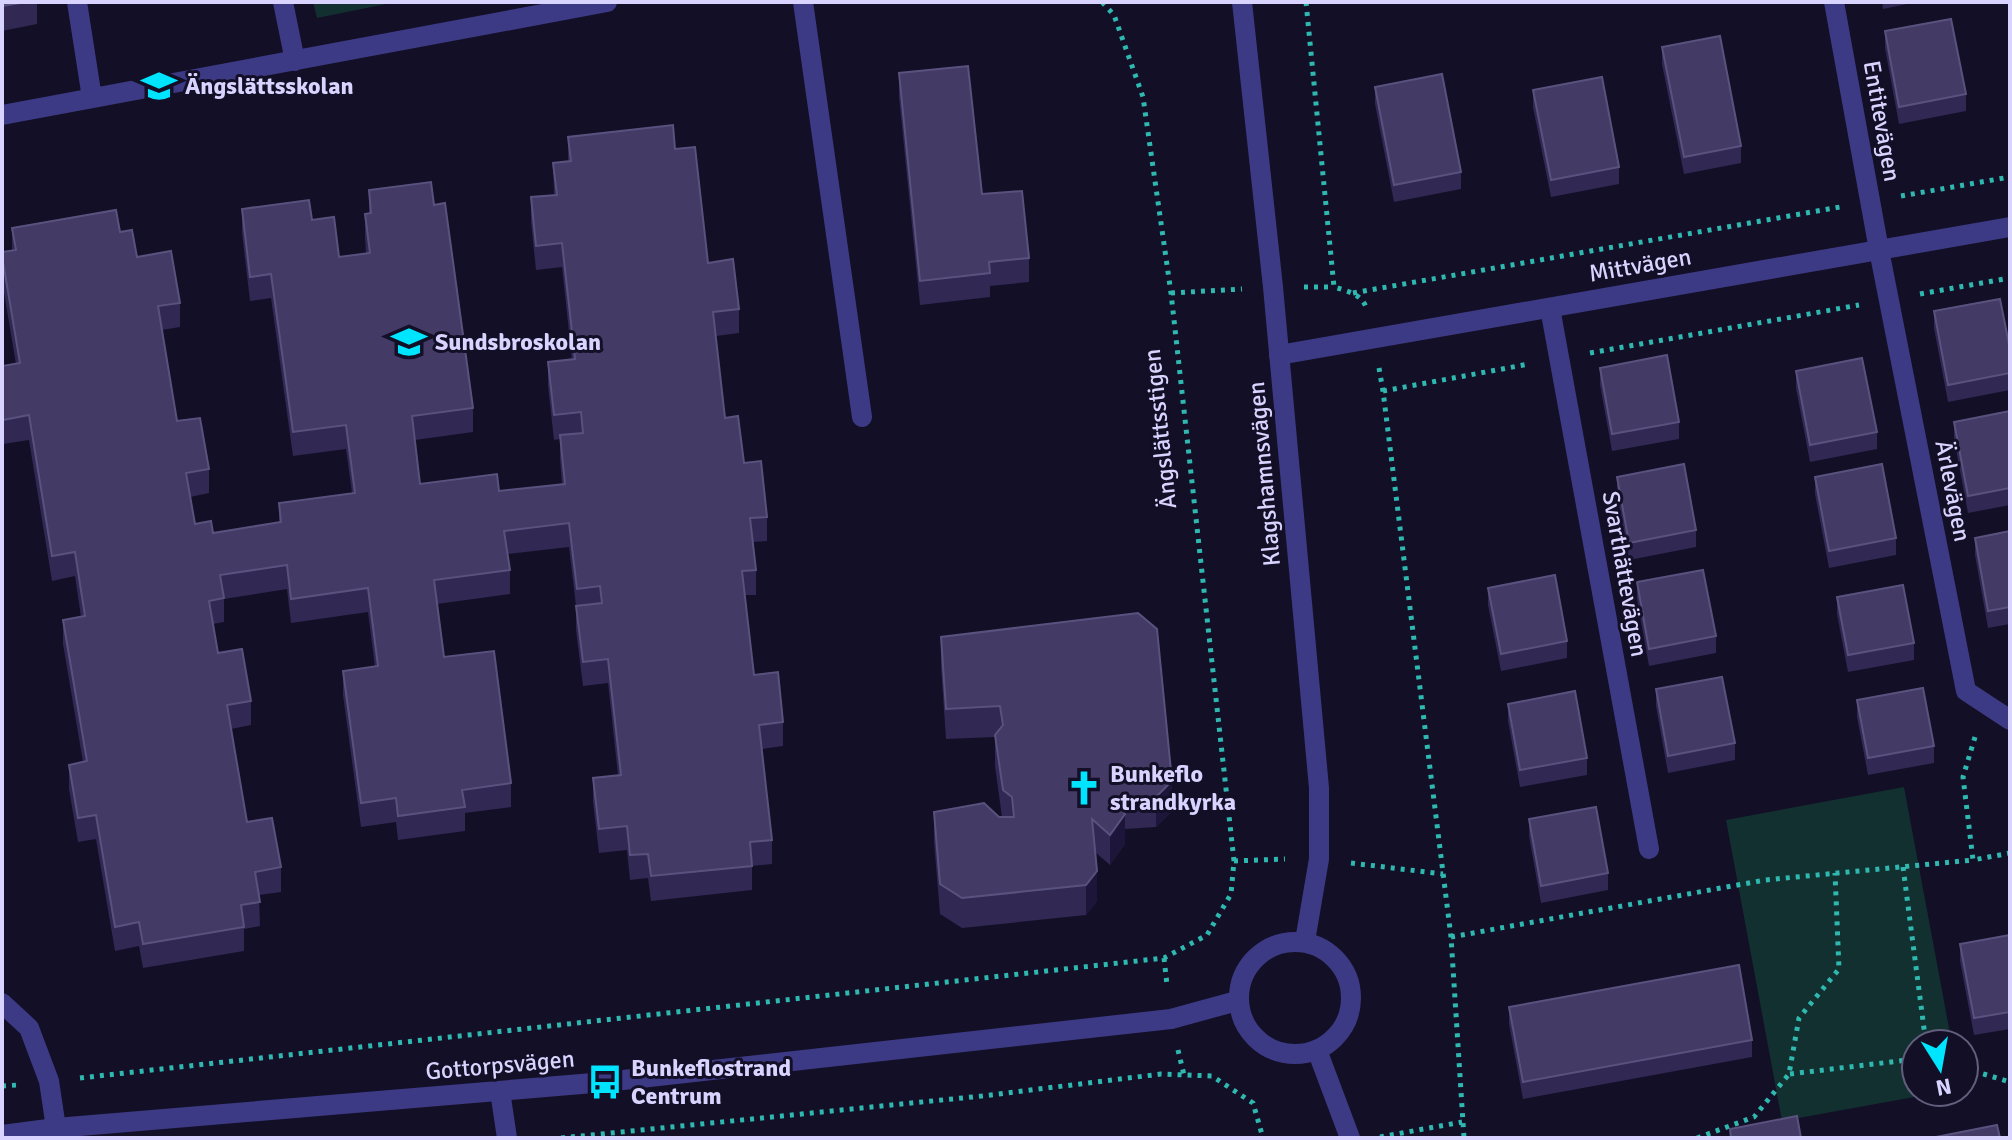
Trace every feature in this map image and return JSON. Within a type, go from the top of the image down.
[{"type":"street","points":[[77,2],[92,98]]},
{"type":"street","points":[[283,2],[295,61]]},
{"type":"street","points":[[2,115],[607,2]]},
{"type":"street","points":[[803,2],[862,417]]},
{"type":"street","name":"Klagshamnsvägen","points":[[1242,2],[1279,355],[1319,788],[1319,859],[1305,941]]},
{"type":"street","name":"Entitevägen","points":[[1834,2],[1879,250]]},
{"type":"street","name":"Mittvägen","points":[[1279,355],[2010,227]]},
{"type":"street","name":"Ärlevägen","points":[[1879,250],[1966,691],[2010,720]]},
{"type":"street","name":"Svarthättevägen","points":[[1550,308],[1649,849]]},
{"type":"street","points":[[1305,941],[1327,950],[1344,968],[1351,991],[1349,1016],[1337,1036],[1317,1050],[1296,1055],[1274,1051],[1256,1040],[1243,1023],[1237,1001],[1242,976],[1256,955],[1279,942],[1305,941]]},
{"type":"street","name":"Gottorpsvägen","points":[[2,1135],[620,1080],[1159,1021],[1237,1001]]},
{"type":"street","points":[[2,1003],[29,1028],[49,1081],[56,1128]]},
{"type":"street","points":[[1317,1050],[1350,1138]]},
{"type":"street","points":[[500,1091],[507,1138]]},
{"type":"path","name":"Ängslättsstigen","points":[[2,1086],[1164,958],[1207,935],[1231,894],[1234,861],[1171,293],[1143,97],[1114,15],[1102,2]]},
{"type":"path","points":[[1108,9],[1114,2]]},
{"type":"path","points":[[1306,2],[1334,287],[1353,293],[1365,303],[1383,391],[1451,937],[1464,1138]]},
{"type":"path","points":[[1353,293],[2010,177]]},
{"type":"path","points":[[1383,391],[2010,278]]},
{"type":"path","points":[[1973,860],[1963,777],[1986,704]]},
{"type":"path","points":[[1451,937],[1765,880],[1973,860],[2010,853]]},
{"type":"path","points":[[1903,866],[1924,1028]]},
{"type":"path","points":[[1697,1138],[1754,1117],[1789,1074],[1799,1018],[1839,969],[1835,873]]},
{"type":"path","points":[[1789,1074],[1900,1061]]},
{"type":"path","points":[[1980,1073],[2010,1082]]},
{"type":"path","points":[[561,1138],[982,1096],[1161,1074],[1212,1076],[1253,1103],[1263,1138]]},
{"type":"path","points":[[1373,1138],[1462,1122]]},
{"type":"green space","points":[[313,2],[396,2],[317,18]]},
{"type":"green space","points":[[1904,787],[1949,1028],[1900,1028],[1900,1100],[1782,1121],[1726,820]]},
{"type":"building","points":[[2,2],[26,2],[2,6]]},
{"type":"building","points":[[1951,19],[1966,94],[1899,107],[1885,31]]},
{"type":"building","points":[[1720,36],[1741,146],[1684,157],[1662,47]]},
{"type":"building","points":[[968,66],[982,194],[1022,191],[1029,258],[989,262],[990,273],[920,281],[899,73]]},
{"type":"building","points":[[1442,74],[1461,172],[1394,185],[1375,87]]},
{"type":"building","points":[[1602,77],[1619,167],[1551,180],[1533,90]]},
{"type":"building","points":[[673,125],[675,149],[695,147],[708,263],[733,259],[739,309],[713,312],[725,418],[738,416],[744,463],[761,461],[767,517],[750,518],[756,570],[742,571],[754,675],[778,672],[783,722],[759,725],[772,840],[750,842],[752,866],[651,876],[648,854],[630,855],[627,826],[599,829],[593,778],[621,775],[608,659],[583,662],[576,606],[602,603],[600,586],[577,589],[569,523],[504,531],[510,570],[434,580],[444,657],[494,651],[511,783],[462,790],[465,807],[398,816],[396,798],[361,803],[343,671],[378,666],[368,588],[291,599],[287,565],[220,575],[224,598],[209,601],[218,653],[242,649],[251,701],[227,705],[247,822],[272,818],[281,867],[255,872],[260,902],[241,905],[244,927],[143,944],[139,922],[115,927],[96,815],[78,818],[69,765],[87,761],[63,620],[85,616],[75,552],[52,556],[29,415],[3,420],[2,414],[2,366],[20,363],[2,256],[2,252],[16,250],[12,228],[116,210],[120,232],[132,230],[137,257],[171,251],[180,303],[158,306],[177,421],[200,418],[209,469],[186,473],[195,524],[211,521],[213,533],[281,522],[279,503],[355,493],[346,425],[293,432],[271,274],[250,277],[242,209],[309,200],[312,220],[334,217],[339,257],[370,253],[365,214],[371,213],[369,190],[431,182],[434,205],[445,203],[473,408],[412,416],[420,484],[497,474],[499,491],[565,484],[560,435],[583,433],[581,412],[554,415],[548,362],[575,359],[562,243],[536,246],[531,197],[557,195],[553,163],[571,161],[568,137]]},
{"type":"building","points":[[2000,299],[2010,349],[2010,373],[1948,385],[1934,311]]},
{"type":"building","points":[[1667,355],[1679,422],[1612,434],[1600,368]]},
{"type":"building","points":[[1862,358],[1877,432],[1810,445],[1796,371]]},
{"type":"building","points":[[2010,411],[2010,488],[1968,496],[1954,422]]},
{"type":"building","points":[[1684,464],[1696,530],[1629,543],[1617,477]]},
{"type":"building","points":[[1882,464],[1896,538],[1829,551],[1815,477]]},
{"type":"building","points":[[2010,531],[2010,607],[1988,611],[1975,538]]},
{"type":"building","points":[[1703,570],[1716,636],[1649,649],[1637,582]]},
{"type":"building","points":[[1555,575],[1567,641],[1501,654],[1488,588]]},
{"type":"building","points":[[1903,585],[1914,643],[1848,655],[1837,597]]},
{"type":"building","name":"Bunkeflo strandkyrka","points":[[1138,613],[1157,629],[1172,781],[1156,797],[1112,799],[1125,814],[1110,835],[1092,819],[1097,871],[1086,885],[962,898],[940,884],[934,812],[984,803],[999,817],[1014,817],[1012,797],[1003,790],[995,735],[1003,725],[1000,706],[946,709],[941,637]]},
{"type":"building","points":[[1722,677],[1735,743],[1668,756],[1656,689]]},
{"type":"building","points":[[1923,688],[1934,746],[1868,758],[1857,700]]},
{"type":"building","points":[[1575,691],[1587,758],[1520,770],[1508,704]]},
{"type":"building","points":[[1596,807],[1608,873],[1541,886],[1529,819]]},
{"type":"building","points":[[2010,935],[2010,1012],[1974,1018],[1960,944]]},
{"type":"building","points":[[1739,965],[1752,1040],[1523,1082],[1509,1007]]},
{"type":"building","points":[[1797,1116],[1801,1138],[1731,1138],[1730,1129]]},
{"type":"building","points":[[1997,1125],[2000,1138],[1931,1138]]},
{"type":"place","name":"Ängslättsskolan","points":[[159,86]]},
{"type":"place","name":"Sundsbroskolan","points":[[409,342]]},
{"type":"place","name":"Bunkeflo strandkyrka","points":[[1084,788]]},
{"type":"place","name":"Bunkeflostrand Centrum","points":[[605,1082]]}]
